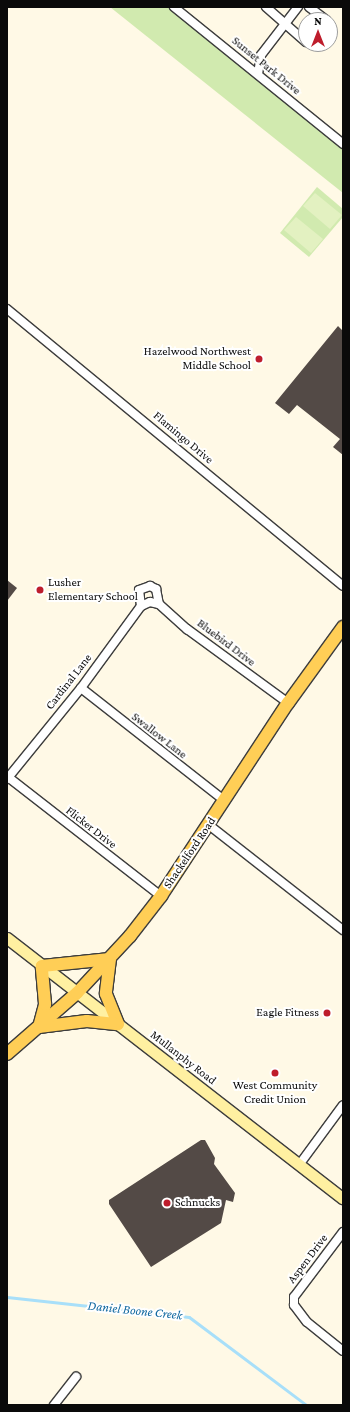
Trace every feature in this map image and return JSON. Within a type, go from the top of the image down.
[{"type":"main road","name":"Shackelford Road","points":[[7,1054],[77,993],[110,959],[161,896],[288,703],[343,627]]},
{"type":"main road","points":[[110,959],[106,994],[118,1024],[87,1021],[39,1027],[45,1004],[42,966],[110,959]]},
{"type":"street","name":"Sunset Park Drive","points":[[174,7],[343,144]]},
{"type":"street","points":[[266,7],[298,34]]},
{"type":"street","points":[[258,74],[261,55],[298,7]]},
{"type":"street","name":"Flamingo Drive","points":[[7,309],[343,586]]},
{"type":"street","points":[[141,606],[139,590],[150,586],[156,589],[159,604]]},
{"type":"street","name":"Bluebird Drive","points":[[150,602],[159,604],[187,629],[288,703]]},
{"type":"street","name":"Cardinal Lane","points":[[8,778],[81,688],[141,606],[150,602]]},
{"type":"street","name":"Swallow Lane","points":[[81,688],[224,800]]},
{"type":"street","name":"Flicker Drive","points":[[8,778],[161,896]]},
{"type":"street","points":[[209,825],[343,930]]},
{"type":"street","name":"Mullanphy Road","points":[[7,938],[343,1199]]},
{"type":"street","points":[[299,1165],[343,1105]]},
{"type":"street","name":"Aspen Drive","points":[[343,1232],[294,1296],[294,1305],[307,1322],[343,1351]]},
{"type":"street","points":[[54,1405],[76,1377]]},
{"type":"green space","points":[[110,7],[169,7],[343,149],[343,193]]},
{"type":"green space","points":[[317,187],[343,209],[343,217],[309,257],[280,233]]},
{"type":"green space","points":[[315,193],[342,215],[330,229],[303,206]]},
{"type":"green space","points":[[296,217],[323,239],[311,253],[284,230]]},
{"type":"building","points":[[338,326],[343,331],[343,455],[333,447],[340,439],[297,405],[289,414],[275,403]]},
{"type":"building","name":"Lusher Elementary School","points":[[7,580],[17,588],[7,601]]},
{"type":"building","name":"Schnucks","points":[[201,1140],[205,1140],[215,1158],[214,1164],[235,1193],[233,1202],[226,1200],[221,1223],[151,1267],[109,1204],[109,1200]]},
{"type":"waterway","name":"Daniel Boone Creek","points":[[7,1297],[189,1317],[306,1405]]},
{"type":"place","name":"Hazelwood Northwest Middle School","points":[[259,359]]},
{"type":"place","name":"Lusher Elementary School","points":[[40,590]]},
{"type":"place","name":"Eagle Fitness","points":[[327,1013]]},
{"type":"place","name":"West Community Credit Union","points":[[275,1073]]},
{"type":"place","name":"Schnucks","points":[[167,1203]]}]
